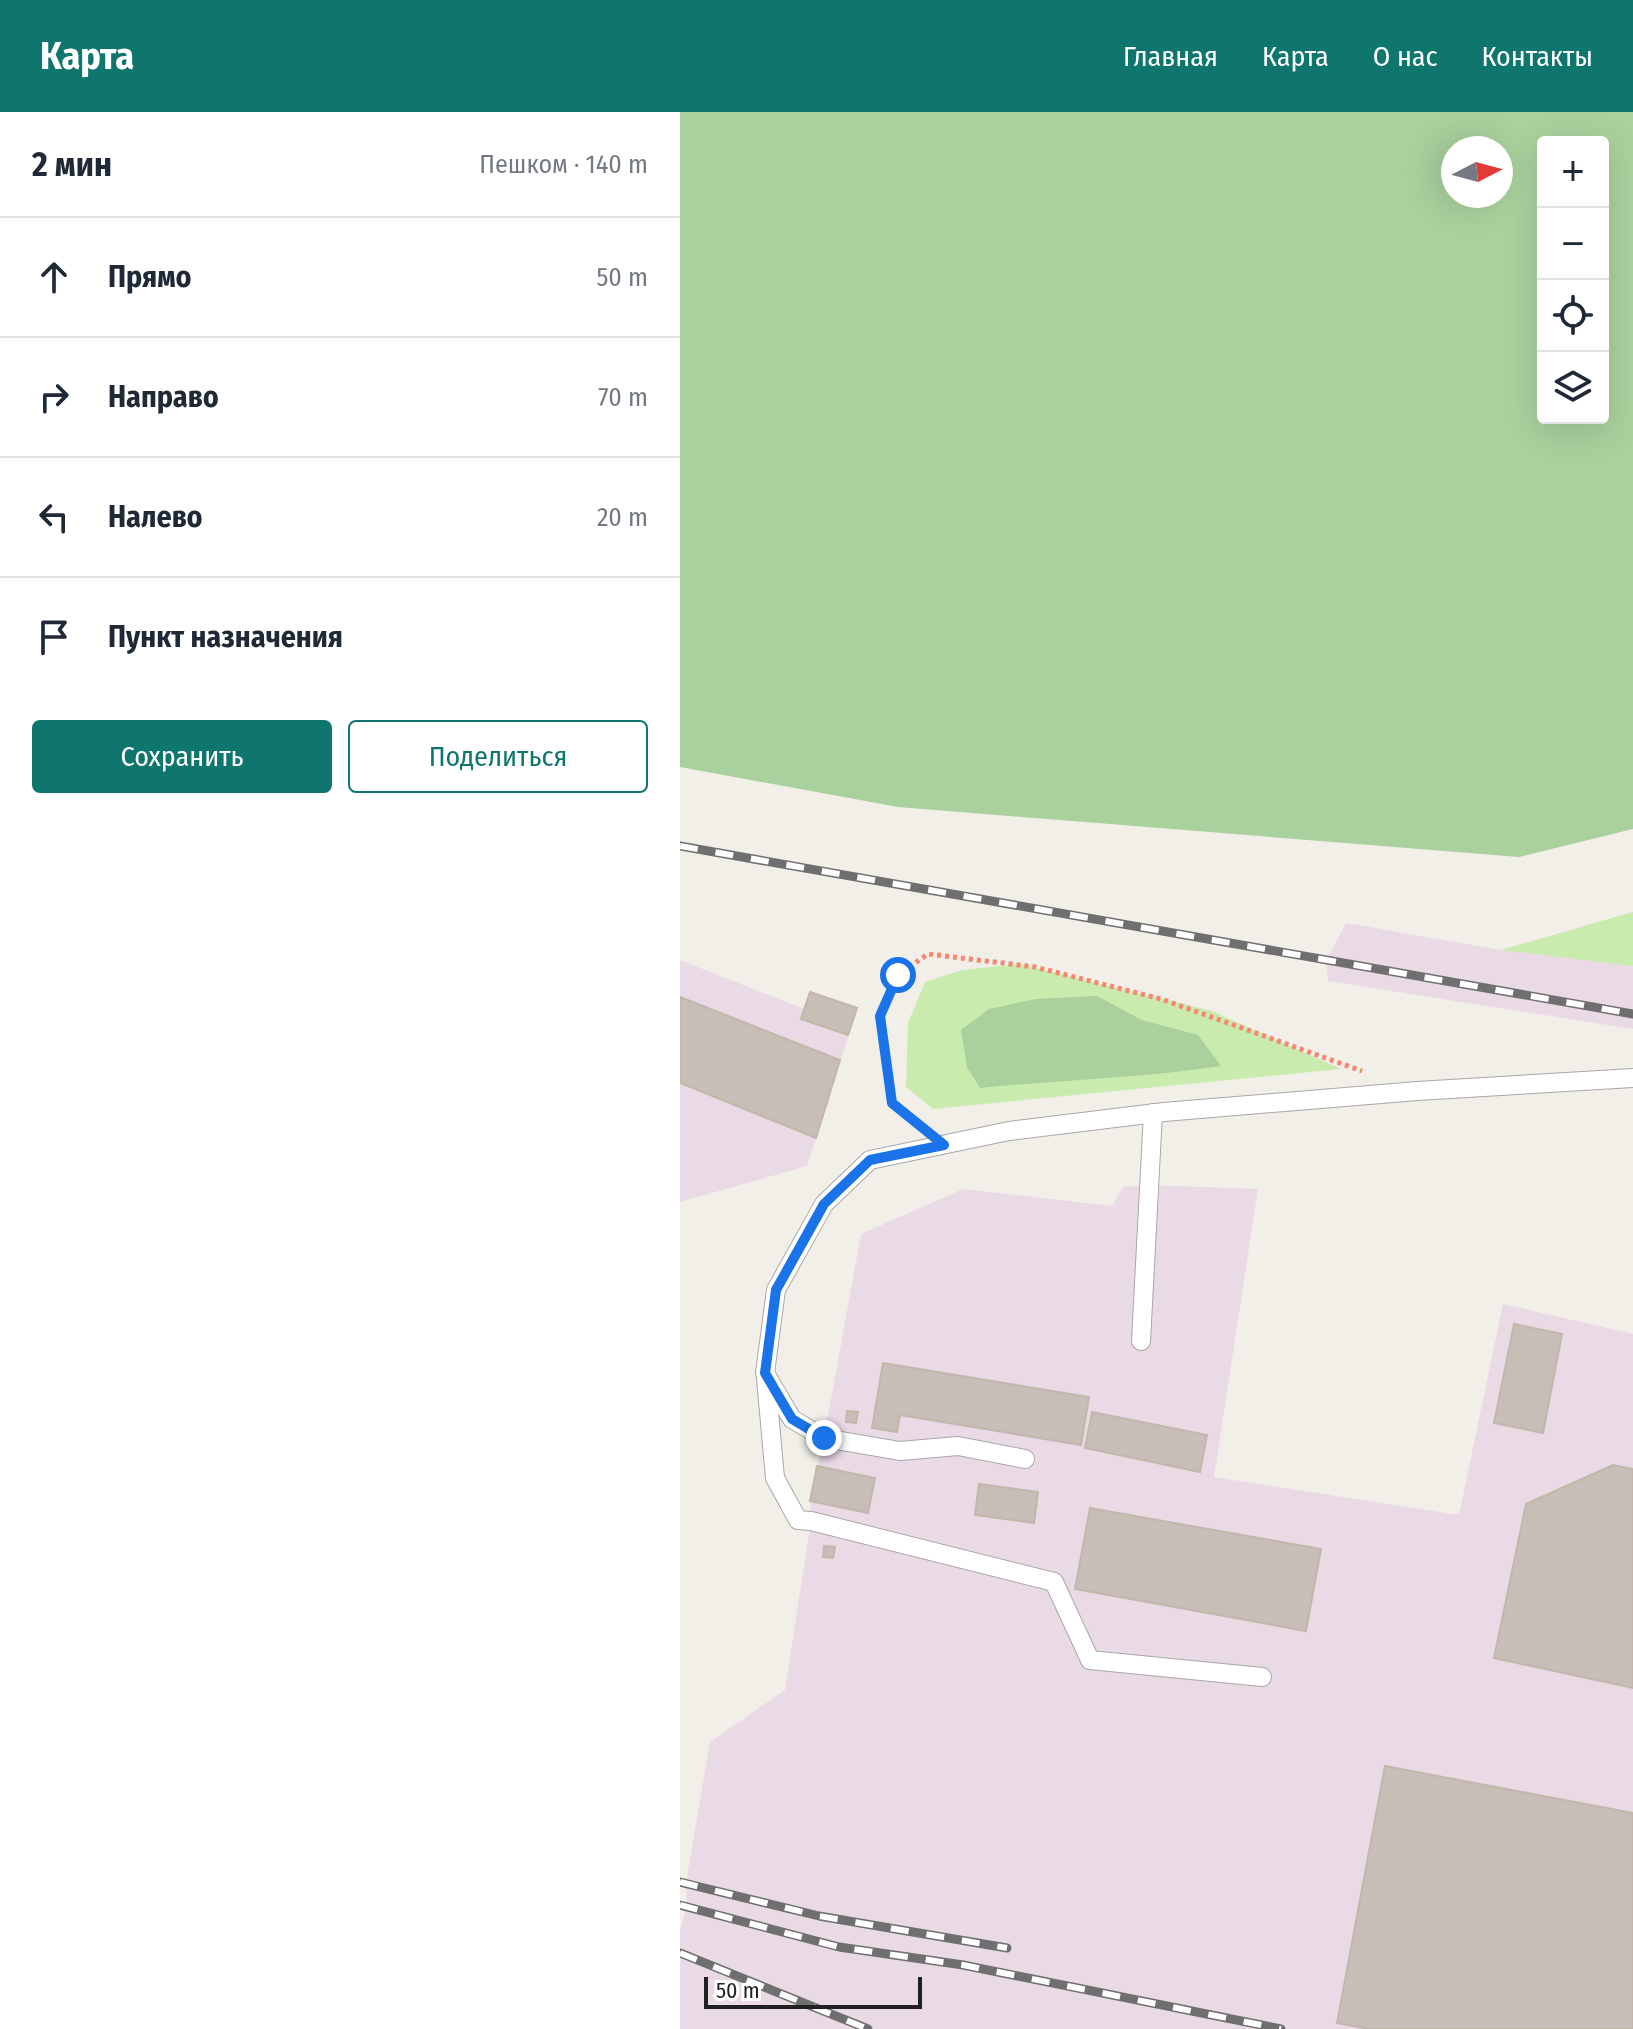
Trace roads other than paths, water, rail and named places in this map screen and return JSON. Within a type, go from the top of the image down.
[{"type":"lane","points":[[1262,1677],[1090,1660],[1054,1582],[798,1520],[775,1478],[765,1373],[776,1290],[824,1204],[870,1160],[1009,1131],[1153,1113],[1417,1091],[1633,1078]]},
{"type":"lane","points":[[1141,1341],[1153,1113]]},
{"type":"lane","points":[[765,1373],[792,1419],[824,1438],[900,1451],[958,1446],[1025,1459]]},
{"type":"railway","points":[[680,846],[1633,1014]]},
{"type":"railway","points":[[680,1882],[819,1916],[1007,1948]]},
{"type":"railway","points":[[680,1905],[839,1947],[963,1965],[1281,2029]]},
{"type":"railway","points":[[680,1953],[868,2029]]}]
